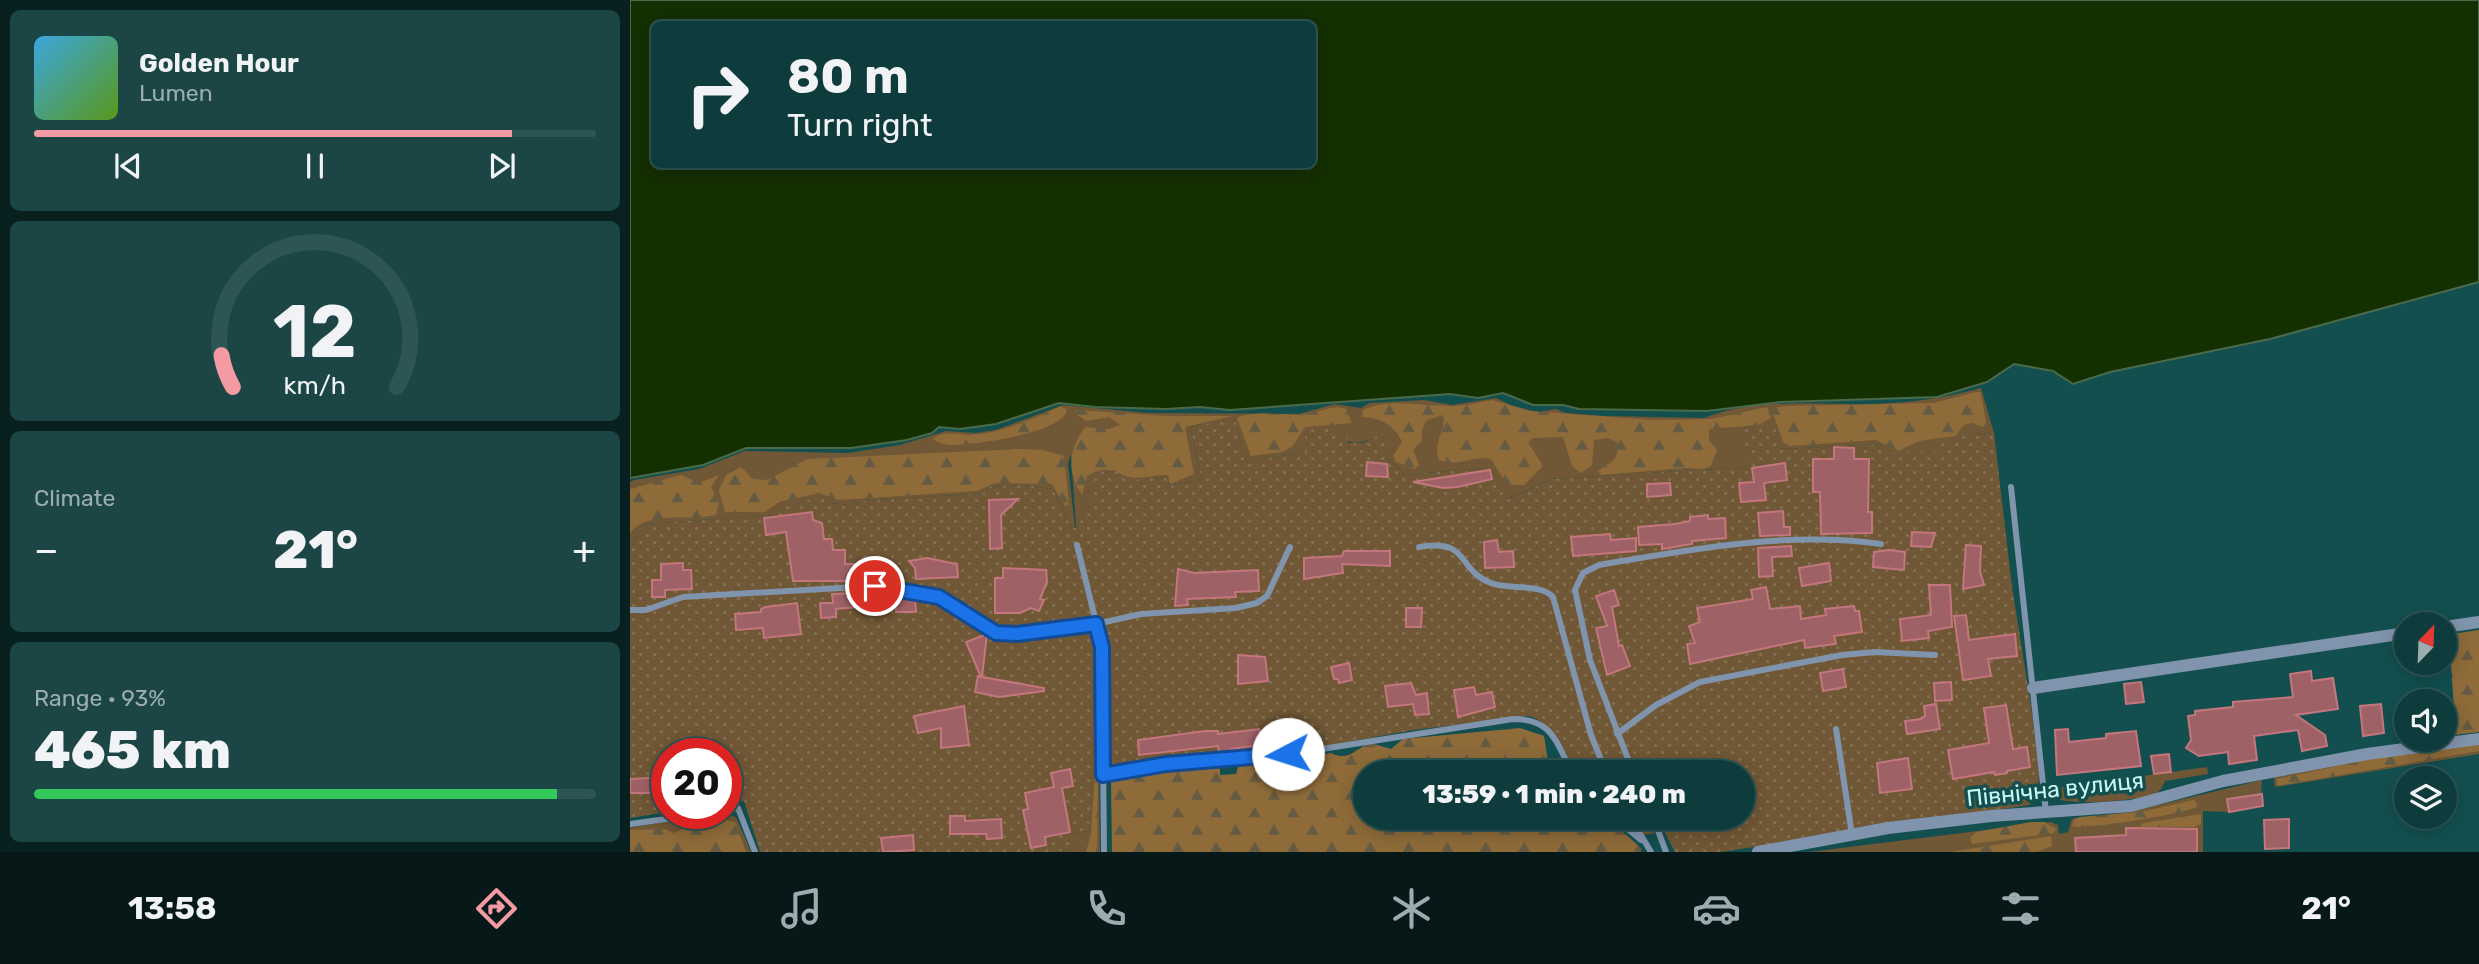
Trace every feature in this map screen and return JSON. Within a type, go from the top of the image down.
[{"type":"street","points":[[2457,625],[2479,622]]},
{"type":"street","points":[[2034,688],[2394,635]]},
{"type":"street","name":"Північна вулиця","points":[[1758,852],[1888,828],[2131,806],[2223,781],[2367,754],[2479,739]]},
{"type":"lane","points":[[2011,487],[2019,583],[2034,688],[2046,812]]},
{"type":"lane","points":[[1628,760],[1590,660],[1575,590],[1576,584],[1589,568],[1733,544],[1829,539],[1881,544]]},
{"type":"lane","points":[[1077,545],[1102,647],[1104,852]]},
{"type":"lane","points":[[1419,547],[1446,545],[1456,550],[1478,576],[1492,583],[1542,591],[1553,597],[1591,735],[1601,760]]},
{"type":"lane","points":[[630,610],[646,610],[683,597],[875,586],[939,597],[996,633],[1017,634],[1096,624],[1141,614],[1236,608],[1257,603],[1267,596],[1290,547]]},
{"type":"lane","points":[[1617,734],[1656,705],[1700,682],[1842,655],[1875,652],[1935,655]]},
{"type":"lane","points":[[1103,775],[1166,764],[1309,751],[1513,719],[1538,721],[1551,732],[1566,760]]},
{"type":"lane","points":[[1836,729],[1852,835]]},
{"type":"lane","points":[[742,818],[755,852]]},
{"type":"lane","points":[[630,824],[651,821]]},
{"type":"lane","points":[[1629,830],[1651,852]]},
{"type":"lane","points":[[1636,830],[1642,841]]},
{"type":"lane","points":[[1658,830],[1666,852]]},
{"type":"shaded area","points":[[630,0],[2479,0],[2479,282],[2270,339],[2110,372],[2073,384],[2053,371],[2014,364],[1987,382],[1937,397],[1781,402],[1707,411],[1579,409],[1563,405],[1533,405],[1503,393],[1478,398],[1450,394],[1230,410],[1200,407],[1095,407],[1059,403],[996,424],[960,429],[939,427],[932,433],[907,440],[851,448],[746,448],[703,465],[630,478]]},
{"type":"shaded area","points":[[1981,388],[1994,433],[1971,434],[1941,452],[1887,452],[1884,444],[1780,449],[1774,425],[1743,428],[1749,467],[1552,479],[1507,499],[1483,468],[1405,475],[1387,457],[1379,435],[1354,443],[1339,436],[1338,428],[1305,452],[1245,462],[1235,419],[1190,427],[1202,479],[1169,486],[1167,476],[1125,485],[1095,504],[1076,528],[1071,454],[1068,464],[1075,528],[1071,527],[1053,489],[1023,485],[989,487],[986,493],[863,501],[850,505],[829,503],[776,515],[644,524],[630,549],[630,482],[634,480],[699,469],[745,451],[848,453],[900,445],[946,431],[975,433],[996,430],[1063,405],[1148,413],[1299,414],[1335,404],[1361,408],[1370,403],[1424,400],[1452,405],[1496,398],[1513,406],[1538,412],[1556,409],[1566,413],[1605,416],[1704,418],[1737,408],[1755,406],[1895,403]]},
{"type":"shaded area","points":[[1235,418],[1245,462],[1305,452],[1305,429],[1338,427],[1339,436],[1347,436],[1348,443],[1363,443],[1379,435],[1385,438],[1387,457],[1405,475],[1483,468],[1508,499],[1552,479],[1749,467],[1742,428],[1774,424],[1781,449],[1884,444],[1888,452],[1941,452],[1942,442],[1971,434],[1994,433],[2012,587],[2039,771],[2038,797],[2029,805],[1721,852],[1675,852],[1664,830],[1755,830],[1755,760],[1570,760],[1552,731],[1529,716],[1414,730],[1309,749],[1165,761],[1092,774],[1089,831],[1070,834],[1073,849],[1056,852],[760,852],[742,801],[742,738],[651,738],[651,815],[630,818],[630,549],[644,524],[775,515],[780,505],[825,497],[829,503],[850,505],[863,501],[986,493],[989,487],[1023,485],[1053,489],[1071,527],[1076,528],[1091,506],[1090,478],[1100,472],[1115,470],[1127,481],[1167,476],[1169,486],[1202,479],[1190,427]]},
{"type":"shaded area","points":[[2479,744],[2479,754],[2275,787],[2274,777],[2370,758],[2417,752],[2457,752],[2457,747]]},
{"type":"shaded area","points":[[2207,767],[2208,774],[2165,781],[2155,794],[2118,801],[2058,799],[2050,796],[2047,784],[2056,788]]},
{"type":"shaded area","points":[[1091,774],[1099,774],[1100,852],[1056,852],[1073,849],[1069,834],[1089,831]]},
{"type":"shaded area","points":[[2262,780],[2261,793],[2227,799],[2228,812],[2203,811],[2203,852],[1809,852],[2051,822],[2058,825],[2059,834],[2068,832],[2072,819],[2129,812]]},
{"type":"shaded area","points":[[651,824],[651,829],[741,829],[751,852],[630,852],[630,827]]},
{"type":"shaded area","points":[[1629,830],[1658,830],[1652,834],[1634,835]]},
{"type":"green space","points":[[1981,392],[1987,429],[1973,423],[1964,425],[1955,436],[1919,441],[1898,451],[1876,440],[1790,446],[1783,442],[1773,413],[1774,408],[1783,406],[1933,403]]},
{"type":"green space","points":[[1492,400],[1530,411],[1655,420],[1711,419],[1767,407],[1771,418],[1758,425],[1709,429],[1709,440],[1717,450],[1711,466],[1704,469],[1684,468],[1601,475],[1598,471],[1614,460],[1617,453],[1617,442],[1608,438],[1594,440],[1592,465],[1581,473],[1572,466],[1563,437],[1533,438],[1528,442],[1543,466],[1524,485],[1507,485],[1491,459],[1453,463],[1439,460],[1437,447],[1443,415],[1427,420],[1422,430],[1422,441],[1413,450],[1419,465],[1415,469],[1396,462],[1393,456],[1402,442],[1391,426],[1362,417],[1363,410],[1385,404],[1459,406]]},
{"type":"green space","points":[[1061,406],[1067,410],[1062,418],[1017,436],[954,445],[933,439],[946,434],[994,432]]},
{"type":"green space","points":[[1338,407],[1346,409],[1352,423],[1305,427],[1293,446],[1282,452],[1251,456],[1237,418],[1258,414],[1304,415]]},
{"type":"green space","points":[[1077,410],[1167,416],[1232,416],[1185,427],[1194,474],[1170,484],[1168,475],[1133,478],[1108,470],[1100,471],[1087,476],[1082,495],[1073,478],[1072,469],[1073,452],[1080,435],[1085,427],[1109,429],[1120,425],[1109,417],[1086,421],[1076,414]]},
{"type":"green space","points":[[1043,450],[1064,456],[1069,505],[1065,506],[1052,484],[995,483],[977,491],[838,500],[819,493],[779,502],[765,512],[725,512],[719,490],[726,475],[741,467],[753,479],[767,480],[807,459]]},
{"type":"green space","points":[[681,475],[699,483],[719,475],[711,487],[719,502],[716,515],[647,521],[630,533],[630,489]]},
{"type":"green space","points":[[2479,630],[2479,732],[2457,735],[2457,689],[2453,689],[2452,676],[2457,676],[2457,633]]},
{"type":"green space","points":[[1520,728],[1544,736],[1548,760],[1353,760],[1353,830],[1621,830],[1641,848],[1641,852],[1112,852],[1111,780],[1220,765],[1220,775],[1236,774],[1242,764],[1331,753],[1342,756],[1370,743],[1391,749],[1403,739]]},
{"type":"green space","points":[[2479,745],[2479,751],[2277,786],[2277,779],[2374,758],[2422,752],[2457,752],[2457,748]]},
{"type":"green space","points":[[1095,775],[1098,777],[1097,852],[1086,852],[1091,834]]},
{"type":"green space","points":[[2194,800],[2198,806],[2175,813],[2114,824],[2072,826],[2074,819],[2080,817],[2140,812]]},
{"type":"green space","points":[[2201,814],[2201,824],[2196,827],[2149,827],[2142,852],[2140,826],[2143,823]]},
{"type":"green space","points":[[2045,822],[2056,829],[2054,833],[1972,844],[1970,838],[1976,832]]},
{"type":"green space","points":[[666,829],[673,833],[684,829],[738,829],[746,852],[630,852],[630,830]]},
{"type":"green space","points":[[2051,836],[2052,846],[2036,852],[1950,852]]},
{"type":"building","points":[[1834,447],[1854,448],[1854,459],[1869,459],[1868,512],[1872,512],[1872,533],[1821,534],[1820,492],[1813,492],[1813,459],[1834,459]]},
{"type":"building","points":[[1367,462],[1387,464],[1388,477],[1366,476]]},
{"type":"building","points":[[1785,463],[1787,480],[1764,483],[1766,500],[1741,502],[1739,483],[1754,482],[1752,468]]},
{"type":"building","points":[[1490,470],[1492,479],[1458,487],[1443,488],[1413,482]]},
{"type":"building","points":[[1670,483],[1671,495],[1647,497],[1647,484]]},
{"type":"building","points":[[1018,499],[1001,515],[1002,548],[990,549],[989,500]]},
{"type":"building","points":[[1783,511],[1784,527],[1790,527],[1790,535],[1760,536],[1758,513]]},
{"type":"building","points":[[812,512],[813,520],[822,523],[824,539],[832,539],[833,550],[845,550],[845,564],[862,564],[863,581],[793,581],[786,532],[766,535],[764,518]]},
{"type":"building","points":[[1708,515],[1708,519],[1725,518],[1726,538],[1692,541],[1692,544],[1662,549],[1662,544],[1639,545],[1638,527],[1675,524],[1690,521],[1690,517]]},
{"type":"building","points":[[1912,532],[1935,533],[1931,547],[1911,546]]},
{"type":"building","points":[[1610,534],[1611,540],[1636,538],[1636,551],[1573,556],[1571,537]]},
{"type":"building","points":[[1497,540],[1499,552],[1513,551],[1514,567],[1485,568],[1484,542]]},
{"type":"building","points":[[1966,545],[1981,546],[1980,571],[1984,585],[1963,589]]},
{"type":"building","points":[[1791,546],[1792,556],[1772,557],[1773,576],[1759,577],[1758,548]]},
{"type":"building","points":[[1344,551],[1390,551],[1390,566],[1342,564],[1343,573],[1304,579],[1304,558],[1342,556]]},
{"type":"building","points":[[1874,552],[1905,552],[1904,570],[1873,567]]},
{"type":"building","points":[[927,558],[957,564],[958,577],[916,579],[915,568],[909,561]]},
{"type":"building","points":[[683,563],[683,570],[691,570],[692,589],[665,590],[665,597],[652,597],[652,580],[661,580],[661,564]]},
{"type":"building","points":[[1829,563],[1831,581],[1802,586],[1799,568]]},
{"type":"building","points":[[1003,568],[1046,570],[1047,582],[1040,599],[1044,600],[1039,611],[1031,608],[1020,613],[995,613],[995,578],[1003,578]]},
{"type":"building","points":[[1178,569],[1194,573],[1258,570],[1259,591],[1235,592],[1236,597],[1187,599],[1188,605],[1175,606]]},
{"type":"building","points":[[1929,585],[1950,585],[1952,627],[1928,631],[1929,638],[1902,641],[1900,619],[1931,615]]},
{"type":"building","points":[[1766,587],[1770,609],[1800,606],[1801,619],[1826,615],[1825,609],[1854,606],[1855,611],[1859,611],[1862,632],[1834,636],[1836,644],[1805,648],[1804,640],[1690,664],[1687,644],[1695,643],[1689,626],[1700,622],[1697,608],[1753,599],[1751,590]]},
{"type":"building","points":[[1614,590],[1619,605],[1612,607],[1619,646],[1622,645],[1630,666],[1607,675],[1596,628],[1607,626],[1596,596]]},
{"type":"building","points":[[857,593],[858,607],[836,609],[836,617],[821,618],[820,603],[833,603],[832,594]]},
{"type":"building","points":[[896,597],[915,599],[916,612],[896,612]]},
{"type":"building","points":[[797,603],[801,634],[764,638],[763,628],[736,630],[735,614],[761,612],[765,607]]},
{"type":"building","points":[[1406,608],[1422,608],[1421,627],[1406,627]]},
{"type":"building","points":[[1966,615],[1969,640],[2015,634],[2017,656],[1988,659],[1991,676],[1963,680],[1954,616]]},
{"type":"building","points":[[987,634],[982,677],[1044,688],[1044,691],[999,697],[975,692],[978,676],[981,677],[966,642]]},
{"type":"building","points":[[1238,655],[1265,657],[1268,681],[1238,684]]},
{"type":"building","points":[[1349,663],[1352,680],[1339,683],[1338,679],[1334,679],[1331,667]]},
{"type":"building","points":[[1843,669],[1846,687],[1823,691],[1820,673]]},
{"type":"building","points":[[2311,671],[2312,681],[2333,678],[2338,709],[2296,715],[2325,735],[2327,746],[2302,751],[2298,730],[2254,736],[2257,760],[2229,764],[2228,752],[2199,756],[2186,748],[2191,740],[2188,716],[2195,715],[2195,711],[2233,707],[2233,702],[2293,697],[2290,674]]},
{"type":"building","points":[[1951,682],[1952,700],[1935,701],[1934,683]]},
{"type":"building","points":[[2141,682],[2144,702],[2126,704],[2124,684]]},
{"type":"building","points":[[1411,683],[1416,695],[1427,693],[1429,714],[1415,715],[1413,704],[1388,707],[1385,686]]},
{"type":"building","points":[[1474,687],[1476,695],[1492,692],[1495,707],[1458,717],[1454,690]]},
{"type":"building","points":[[1936,704],[1940,729],[1907,734],[1905,721],[1921,719],[1925,716],[1924,706]]},
{"type":"building","points":[[2381,704],[2384,733],[2363,736],[2360,706]]},
{"type":"building","points":[[2006,705],[2013,749],[2027,747],[2030,767],[1995,775],[1994,772],[1953,779],[1948,750],[1989,743],[1984,708]]},
{"type":"building","points":[[964,706],[969,745],[941,748],[941,728],[918,733],[914,716]]},
{"type":"building","points":[[1259,729],[1261,745],[1231,749],[1232,752],[1219,753],[1218,746],[1139,755],[1138,740],[1205,731],[1218,731],[1218,734]]},
{"type":"building","points":[[2068,729],[2069,742],[2136,731],[2141,766],[2057,775],[2055,730]]},
{"type":"building","points":[[2169,754],[2171,772],[2154,774],[2151,756]]},
{"type":"building","points":[[1908,758],[1912,789],[1880,793],[1877,763]]},
{"type":"building","points":[[1070,769],[1073,786],[1062,788],[1070,832],[1045,837],[1046,845],[1031,848],[1023,810],[1028,809],[1025,793],[1054,787],[1051,773]]},
{"type":"building","points":[[651,778],[651,793],[630,793],[630,779]]},
{"type":"building","points":[[2262,794],[2263,806],[2229,812],[2227,799]]},
{"type":"building","points":[[950,816],[965,816],[965,821],[1001,819],[1002,838],[987,839],[986,834],[950,834]]},
{"type":"building","points":[[2289,819],[2289,848],[2265,849],[2264,820]]},
{"type":"building","points":[[2126,828],[2197,829],[2197,852],[2076,852],[2075,838],[2126,835]]},
{"type":"building","points":[[913,835],[914,850],[883,852],[881,838]]},
{"type":"route","points":[[875,586],[901,588],[939,597],[996,633],[1017,634],[1071,625],[1096,624],[1102,647],[1103,775],[1166,764],[1288,754]]}]
